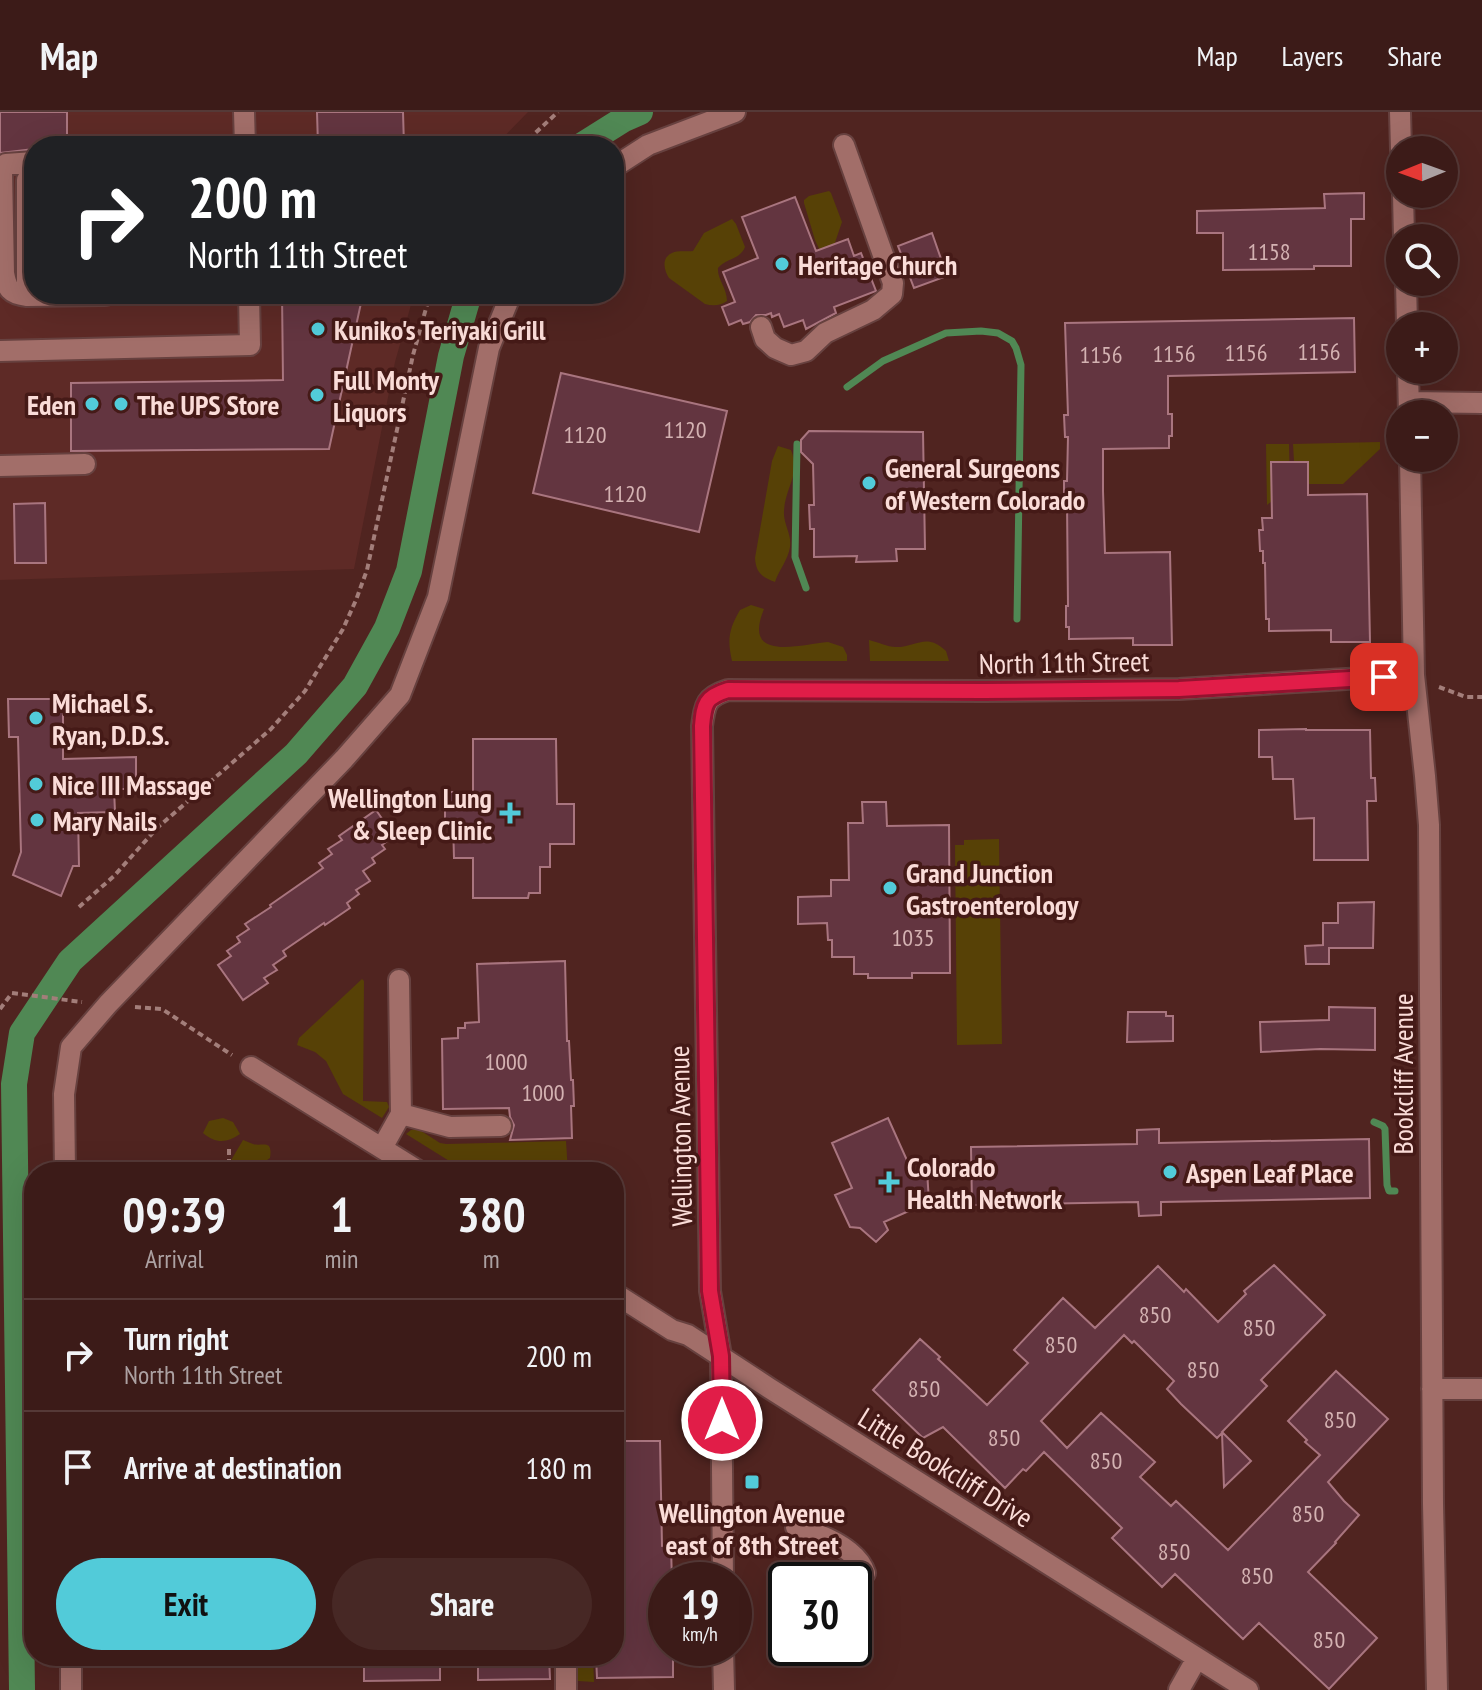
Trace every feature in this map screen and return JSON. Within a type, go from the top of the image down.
[{"type":"street","points":[[244,112],[245,136]]},
{"type":"street","points":[[624,161],[648,145],[735,112]]},
{"type":"street","points":[[1400,112],[1401,136]]},
{"type":"street","points":[[761,327],[765,339],[775,348],[791,355],[806,351],[825,333],[873,310],[892,294],[893,283],[844,145]]},
{"type":"street","points":[[24,162],[6,164],[2,171],[4,273],[7,287],[24,292]]},
{"type":"street","points":[[0,351],[250,345],[249,304]]},
{"type":"street","points":[[65,1162],[64,1094],[71,1047],[99,1004],[344,759],[400,695],[438,597],[489,348],[507,304]]},
{"type":"street","points":[[1458,405],[1482,403]]},
{"type":"street","points":[[0,466],[85,464]]},
{"type":"street","name":"Bookcliff Avenue","points":[[1410,472],[1414,675],[1429,825],[1437,1690]]},
{"type":"street","name":"North 11th Street","points":[[714,694],[728,690],[1179,689],[1414,675]]},
{"type":"street","name":"Wellington Avenue","points":[[714,694],[704,707],[702,726],[710,1291],[721,1356],[723,1562]]},
{"type":"street","points":[[382,1148],[401,1114],[399,980]]},
{"type":"street","points":[[251,1067],[404,1162]]},
{"type":"street","points":[[401,1114],[450,1127],[501,1126]]},
{"type":"street","name":"Little Bookcliff Drive","points":[[624,1299],[672,1330],[688,1335],[1248,1690]]},
{"type":"street","points":[[1432,1389],[1482,1389]]},
{"type":"street","points":[[796,1527],[818,1533],[858,1557],[860,1562]]},
{"type":"street","points":[[1179,1690],[1197,1658]]},
{"type":"street","points":[[71,1666],[71,1690]]},
{"type":"street","points":[[566,1666],[566,1690]]},
{"type":"street","points":[[723,1666],[724,1690]]},
{"type":"path","points":[[532,136],[558,112]]},
{"type":"path","points":[[79,907],[114,876],[165,821],[271,729],[305,691],[332,649],[367,570],[413,355],[427,304]]},
{"type":"path","points":[[1439,687],[1466,697],[1482,697]]},
{"type":"path","points":[[0,1009],[12,993],[162,1009],[251,1067]]},
{"type":"path","points":[[229,1149],[229,1162]]},
{"type":"shaded area","points":[[0,112],[528,112],[505,136],[24,136],[24,304],[411,304],[395,362],[354,569],[0,580]]},
{"type":"shaded area","points":[[829,191],[842,222],[827,266],[815,240],[804,200]]},
{"type":"shaded area","points":[[732,219],[745,247],[740,254],[718,268],[727,301],[716,305],[705,304],[669,278],[665,261],[674,252],[693,251],[704,233]]},
{"type":"shaded area","points":[[1380,442],[1380,449],[1343,484],[1308,484],[1308,461],[1294,461],[1293,444]]},
{"type":"shaded area","points":[[1266,444],[1289,444],[1290,487],[1267,505]]},
{"type":"shaded area","points":[[778,446],[791,450],[794,467],[784,511],[790,547],[775,582],[760,574],[755,558],[772,461]]},
{"type":"shaded area","points":[[751,605],[764,609],[759,626],[760,637],[767,644],[789,647],[828,642],[843,647],[847,661],[732,661],[731,629],[740,610]]},
{"type":"shaded area","points":[[869,640],[896,647],[933,642],[946,651],[949,661],[870,661]]},
{"type":"shaded area","points":[[999,839],[1002,1044],[957,1045],[955,845],[964,845],[964,840]]},
{"type":"shaded area","points":[[362,979],[363,1101],[387,1102],[389,1107],[382,1118],[343,1094],[326,1061],[315,1052],[297,1045],[299,1038]]},
{"type":"shaded area","points":[[223,1118],[233,1122],[240,1134],[222,1141],[203,1133],[209,1121]]},
{"type":"shaded area","points":[[418,1129],[446,1144],[566,1141],[567,1162],[451,1162],[406,1134]]},
{"type":"shaded area","points":[[243,1140],[270,1148],[270,1158],[264,1162],[230,1162]]},
{"type":"shaded area","points":[[578,1666],[593,1666],[594,1682],[578,1681]]},
{"type":"building","points":[[0,112],[67,112],[67,136],[24,136],[24,150],[0,153]]},
{"type":"building","points":[[317,112],[403,112],[404,136],[318,136]]},
{"type":"building","points":[[1364,193],[1364,219],[1351,219],[1351,266],[1223,270],[1223,233],[1197,233],[1197,211],[1325,208],[1324,194]]},
{"type":"building","name":"Heritage Church","points":[[795,197],[816,251],[848,239],[854,256],[861,253],[876,291],[834,307],[836,313],[806,329],[803,320],[784,327],[779,314],[772,317],[771,313],[756,315],[743,324],[741,320],[729,325],[722,307],[735,302],[723,272],[758,258],[742,217]]},
{"type":"building","points":[[932,233],[947,276],[914,288],[898,246]]},
{"type":"building","points":[[282,304],[361,304],[329,449],[71,451],[71,383],[283,380]]},
{"type":"building","points":[[1354,318],[1355,372],[1168,376],[1168,414],[1172,414],[1169,448],[1103,449],[1105,553],[1170,552],[1172,645],[1133,645],[1133,638],[1069,639],[1069,627],[1066,627],[1067,502],[1064,503],[1068,437],[1065,437],[1064,415],[1068,415],[1065,323]]},
{"type":"building","points":[[561,373],[727,411],[699,532],[533,493]]},
{"type":"building","name":"General Surgeons of Western Colorado","points":[[809,431],[923,432],[925,549],[896,549],[897,561],[856,562],[857,556],[814,557],[814,529],[810,529],[809,505],[814,505],[813,464],[801,452],[801,440]]},
{"type":"building","points":[[1271,462],[1308,462],[1308,495],[1367,494],[1370,642],[1331,642],[1331,630],[1269,631],[1265,563],[1263,551],[1260,551],[1259,530],[1263,530],[1262,518],[1272,518]]},
{"type":"building","points":[[45,503],[46,563],[15,563],[14,504]]},
{"type":"building","points":[[8,699],[63,699],[63,759],[136,757],[136,789],[114,789],[115,812],[78,813],[79,866],[73,866],[61,896],[13,875],[21,852],[18,737],[9,737]]},
{"type":"building","points":[[1259,730],[1370,730],[1371,778],[1375,778],[1376,801],[1367,801],[1368,860],[1314,860],[1314,818],[1295,819],[1293,779],[1273,779],[1272,757],[1259,757]]},
{"type":"building","name":"Wellington Lung & Sleep Clinic","points":[[473,739],[556,739],[557,804],[574,804],[574,844],[550,844],[550,867],[540,867],[540,893],[529,893],[528,898],[473,898],[473,858],[454,858],[453,822],[445,822],[445,792],[473,792]]},
{"type":"building","name":"Grand Junction Gastroenterology","points":[[862,802],[886,802],[887,826],[949,825],[950,973],[912,973],[912,978],[868,978],[868,974],[854,974],[854,957],[832,957],[832,940],[828,940],[827,923],[798,924],[798,897],[831,896],[831,880],[849,880],[848,823],[863,823]]},
{"type":"building","points":[[376,810],[394,836],[382,845],[385,849],[372,858],[375,863],[363,871],[370,881],[356,890],[359,894],[347,903],[350,908],[283,951],[286,956],[273,965],[277,970],[264,978],[268,983],[243,1000],[218,965],[231,956],[227,951],[240,942],[237,937],[249,929],[245,924],[323,868],[319,863],[332,854],[328,849],[342,840],[339,836]]},
{"type":"building","points":[[1374,902],[1373,948],[1329,948],[1329,964],[1306,964],[1305,946],[1323,945],[1323,923],[1338,923],[1338,903]]},
{"type":"building","points":[[565,961],[567,1041],[573,1080],[572,1138],[510,1140],[514,1125],[509,1108],[443,1109],[442,1039],[458,1038],[458,1028],[465,1028],[465,1023],[479,1022],[477,964]]},
{"type":"building","points":[[1329,1007],[1375,1008],[1375,1050],[1261,1052],[1260,1022],[1329,1020]]},
{"type":"building","points":[[1128,1012],[1166,1012],[1166,1016],[1173,1016],[1173,1041],[1127,1042]]},
{"type":"building","name":"Colorado Health Network","points":[[888,1118],[914,1176],[927,1170],[929,1202],[884,1222],[888,1230],[876,1242],[860,1228],[850,1227],[835,1195],[852,1188],[832,1143]]},
{"type":"building","name":"Aspen Leaf Place","points":[[1159,1129],[1159,1143],[1369,1139],[1370,1198],[1161,1202],[1161,1215],[1139,1216],[1138,1202],[972,1205],[971,1147],[1137,1144],[1137,1130]]},
{"type":"building","points":[[1274,1265],[1325,1315],[1261,1380],[1267,1386],[1222,1432],[1251,1461],[1224,1487],[1222,1433],[1217,1438],[1181,1404],[1167,1389],[1174,1381],[1124,1335],[1041,1421],[1067,1448],[1101,1413],[1155,1462],[1140,1477],[1171,1506],[1176,1501],[1228,1550],[1320,1455],[1288,1421],[1336,1371],[1388,1419],[1328,1482],[1359,1515],[1308,1572],[1377,1638],[1329,1689],[1259,1623],[1243,1639],[1175,1574],[1162,1587],[1112,1538],[1122,1528],[1044,1452],[1005,1488],[943,1427],[923,1438],[873,1390],[920,1339],[987,1405],[1028,1363],[1014,1350],[1063,1298],[1095,1328],[1158,1266],[1218,1322],[1246,1294],[1244,1291]]},
{"type":"building","points":[[624,1441],[660,1441],[662,1546],[671,1548],[671,1562],[648,1562],[648,1666],[673,1666],[673,1677],[597,1678],[596,1666],[624,1666]]},
{"type":"building","points":[[364,1666],[440,1666],[440,1680],[364,1681]]},
{"type":"building","points":[[478,1666],[549,1666],[550,1679],[478,1680]]},
{"type":"waterway","points":[[597,136],[640,112]]},
{"type":"waterway","points":[[22,1690],[14,1084],[22,1033],[70,961],[296,754],[355,686],[387,628],[409,571],[451,356],[466,304]]},
{"type":"waterway","points":[[847,387],[883,361],[946,333],[998,333],[1012,341],[1021,365],[1017,619]]},
{"type":"waterway","points":[[797,444],[795,557],[806,588]]},
{"type":"waterway","points":[[1374,1122],[1385,1129],[1387,1185],[1389,1191],[1395,1191]]},
{"type":"place","name":"Heritage Church","points":[[782,264]]},
{"type":"place","name":"Kuniko's Teriyaki Grill","points":[[318,329]]},
{"type":"place","name":"Full Monty Liquors","points":[[317,395]]},
{"type":"place","name":"Eden","points":[[92,404]]},
{"type":"place","name":"The UPS Store","points":[[121,404]]},
{"type":"place","name":"General Surgeons of Western Colorado","points":[[869,483]]},
{"type":"place","name":"Michael S. Ryan, D.D.S.","points":[[36,718]]},
{"type":"place","name":"Nice III Massage","points":[[36,784]]},
{"type":"place","name":"Wellington Lung & Sleep Clinic","points":[[510,813]]},
{"type":"place","name":"Mary Nails","points":[[37,820]]},
{"type":"place","name":"Grand Junction Gastroenterology","points":[[890,888]]},
{"type":"place","name":"Aspen Leaf Place","points":[[1170,1172]]},
{"type":"place","name":"Colorado Health Network","points":[[889,1182]]},
{"type":"place","name":"Wellington Avenue east of 8th Street","points":[[752,1482]]},
{"type":"route","points":[[722,1420],[721,1356],[710,1291],[702,726],[704,707],[714,694],[728,690],[1179,689],[1384,677]]}]
